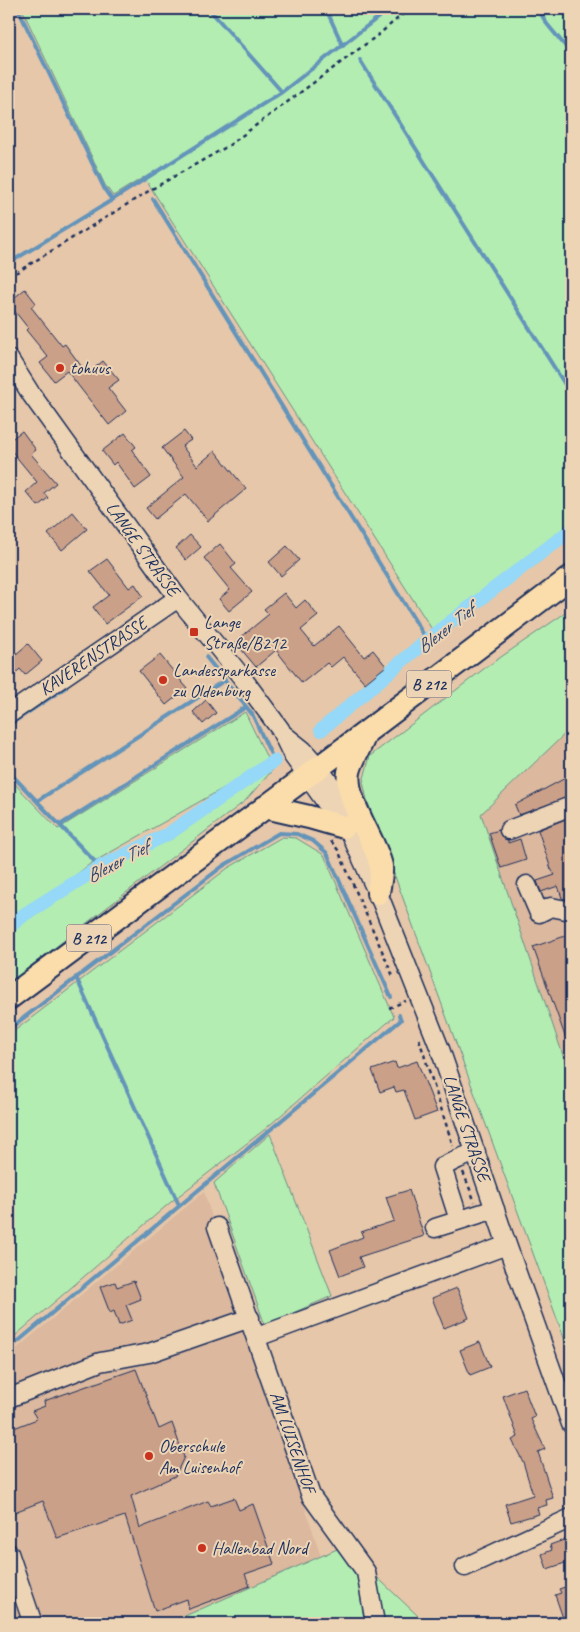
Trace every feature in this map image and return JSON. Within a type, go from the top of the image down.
[{"type":"main road","name":"B 212","points":[[9,998],[312,771],[366,733],[571,577]]},
{"type":"main road","name":"B 212","points":[[366,733],[354,758],[349,779],[355,804],[381,867],[378,893]]},
{"type":"main road","points":[[265,807],[309,816],[341,833]]},
{"type":"street","name":"LANGE STRASSE","points":[[9,359],[31,394],[178,598],[241,676],[283,734],[293,756],[312,771],[341,833],[378,893],[440,1049],[476,1152],[487,1211],[507,1245],[571,1424]]},
{"type":"street","name":"KAVERENSTRASSE","points":[[9,714],[178,598]]},
{"type":"street","points":[[510,830],[571,806]]},
{"type":"street","points":[[527,885],[539,913],[551,907],[571,911]]},
{"type":"street","points":[[459,1220],[442,1167],[476,1152]]},
{"type":"street","points":[[435,1228],[487,1211]]},
{"type":"street","name":"AM LUISENHOF","points":[[217,1227],[311,1496],[366,1572],[375,1623]]},
{"type":"street","points":[[256,1337],[507,1245]]},
{"type":"street","points":[[9,1398],[100,1362],[149,1353],[250,1318]]},
{"type":"street","points":[[465,1567],[571,1518]]},
{"type":"street","points":[[9,1553],[31,1618]]},
{"type":"path","points":[[9,277],[152,189],[228,146],[378,35],[409,9]]},
{"type":"path","points":[[341,833],[338,850],[397,984]]},
{"type":"path","points":[[389,1008],[405,1002],[408,1008]]},
{"type":"path","points":[[416,1033],[458,1159],[487,1211]]},
{"type":"shaded area","points":[[571,728],[571,1079],[481,814]]},
{"type":"shaded area","name":"Oberschule Am Luisenhof","points":[[204,1192],[321,1557],[169,1623],[9,1623],[9,1355]]},
{"type":"green space","points":[[22,9],[571,9],[571,526],[433,631],[144,177],[113,196],[105,185]]},
{"type":"green space","points":[[571,609],[571,728],[481,814],[571,1079],[571,1357],[367,800],[363,782],[370,756],[485,668]]},
{"type":"green space","points":[[245,712],[267,758],[264,765],[90,864],[9,926],[9,778],[58,829]]},
{"type":"green space","points":[[276,766],[245,801],[9,983],[9,934],[25,921],[96,874],[173,838]]},
{"type":"green space","points":[[282,837],[296,838],[324,855],[394,1017],[264,1130],[172,1201],[9,1341],[9,1035],[228,868]]},
{"type":"green space","points":[[270,1134],[332,1296],[265,1325],[214,1183]]},
{"type":"green space","points":[[344,1546],[417,1615],[421,1623],[169,1623]]},
{"type":"building","points":[[25,289],[36,303],[31,307],[62,346],[65,344],[87,374],[103,361],[119,380],[108,388],[126,411],[109,425],[67,371],[54,381],[40,363],[48,357],[26,330],[28,328],[9,304]]},
{"type":"building","points":[[22,431],[36,450],[31,454],[56,483],[44,493],[48,498],[38,506],[26,492],[37,482],[9,448],[9,441]]},
{"type":"building","points":[[184,431],[191,440],[182,446],[197,466],[215,451],[246,489],[208,521],[186,494],[155,519],[146,508],[184,477],[162,448]]},
{"type":"building","points":[[125,433],[136,447],[132,450],[151,477],[135,489],[116,462],[113,465],[102,451]]},
{"type":"building","points":[[73,512],[87,529],[62,550],[48,534]]},
{"type":"building","points":[[190,535],[201,547],[186,560],[176,548]]},
{"type":"building","points":[[220,544],[236,564],[231,568],[252,592],[229,611],[219,599],[230,590],[204,558]]},
{"type":"building","points":[[287,546],[299,560],[281,576],[269,562]]},
{"type":"building","points":[[107,559],[129,588],[135,584],[143,596],[105,624],[93,607],[109,595],[90,571]]},
{"type":"building","points":[[284,593],[296,608],[305,600],[318,616],[301,630],[314,646],[339,626],[364,657],[373,650],[386,666],[365,683],[343,657],[331,667],[327,663],[302,683],[276,650],[256,667],[235,642],[269,614],[264,609]]},
{"type":"building","points":[[28,644],[42,661],[25,675],[20,669],[9,679],[9,660]]},
{"type":"building","name":"Landessparkasse zu Oldenburg","points":[[160,655],[187,688],[166,705],[139,671]]},
{"type":"building","points":[[206,700],[216,713],[203,724],[193,712]]},
{"type":"building","points":[[571,775],[571,796],[519,815],[515,805]]},
{"type":"building","points":[[571,817],[571,898],[566,899],[562,898],[558,886],[541,892],[537,881],[555,875],[551,869],[538,830]]},
{"type":"building","points":[[499,830],[502,838],[508,840],[508,843],[520,839],[526,860],[501,868],[489,833]]},
{"type":"building","points":[[571,934],[571,1050],[570,1050],[533,947]]},
{"type":"building","points":[[417,1061],[437,1112],[415,1120],[404,1090],[396,1092],[394,1087],[380,1092],[372,1070],[395,1062],[397,1068]]},
{"type":"building","points":[[409,1190],[424,1236],[359,1257],[363,1267],[340,1276],[330,1250],[363,1237],[361,1232],[394,1221],[386,1197]]},
{"type":"building","points":[[134,1281],[141,1299],[126,1305],[132,1320],[119,1325],[114,1311],[110,1313],[100,1287],[115,1282],[117,1287]]},
{"type":"building","points":[[457,1288],[469,1318],[444,1328],[432,1298]]},
{"type":"building","points":[[480,1342],[490,1367],[470,1375],[460,1350]]},
{"type":"building","points":[[136,1369],[159,1429],[172,1423],[184,1457],[175,1476],[131,1496],[140,1528],[208,1501],[211,1506],[234,1498],[239,1510],[253,1504],[274,1564],[245,1574],[250,1586],[189,1609],[187,1599],[155,1611],[125,1516],[57,1538],[43,1501],[12,1513],[9,1504],[9,1430],[37,1419],[32,1411],[45,1406],[44,1401]]},
{"type":"building","points":[[524,1388],[535,1417],[531,1419],[545,1449],[538,1452],[553,1498],[546,1500],[547,1505],[537,1508],[539,1514],[511,1522],[505,1504],[533,1495],[523,1462],[512,1440],[518,1437],[503,1396]]},
{"type":"building","points":[[569,1538],[571,1543],[571,1561],[547,1569],[542,1554],[552,1550],[550,1545]]},
{"type":"building","points":[[571,1585],[570,1619],[569,1616],[563,1618],[555,1595],[561,1593],[559,1589]]},
{"type":"waterway","points":[[18,9],[105,190],[112,200]]},
{"type":"waterway","points":[[209,9],[282,92]]},
{"type":"waterway","points":[[326,9],[343,46]]},
{"type":"waterway","points":[[14,260],[282,92],[389,9]]},
{"type":"waterway","points":[[538,9],[547,24],[571,53]]},
{"type":"waterway","points":[[360,60],[571,394]]},
{"type":"waterway","points":[[153,199],[427,640]]},
{"type":"waterway","name":"Blexer Tief","points":[[321,730],[427,640],[571,530]]},
{"type":"waterway","points":[[206,657],[252,714],[274,761]]},
{"type":"waterway","points":[[37,801],[225,680]]},
{"type":"waterway","points":[[9,725],[66,687]]},
{"type":"waterway","points":[[60,825],[246,707]]},
{"type":"waterway","name":"Blexer Tief","points":[[9,927],[25,914],[100,867],[168,834],[274,761]]},
{"type":"waterway","points":[[9,772],[100,867]]},
{"type":"waterway","points":[[9,1029],[223,866],[279,833],[297,834],[313,841],[327,853],[391,997]]},
{"type":"waterway","points":[[76,977],[179,1205]]},
{"type":"waterway","points":[[9,1349],[401,1020],[399,1015]]},
{"type":"place","name":"tohuus","points":[[60,368]]},
{"type":"place","name":"Lange Straße/B212","points":[[194,632]]},
{"type":"place","name":"Landessparkasse zu Oldenburg","points":[[163,680]]},
{"type":"place","name":"Oberschule Am Luisenhof","points":[[149,1456]]},
{"type":"place","name":"Hallenbad Nord","points":[[202,1548]]}]
